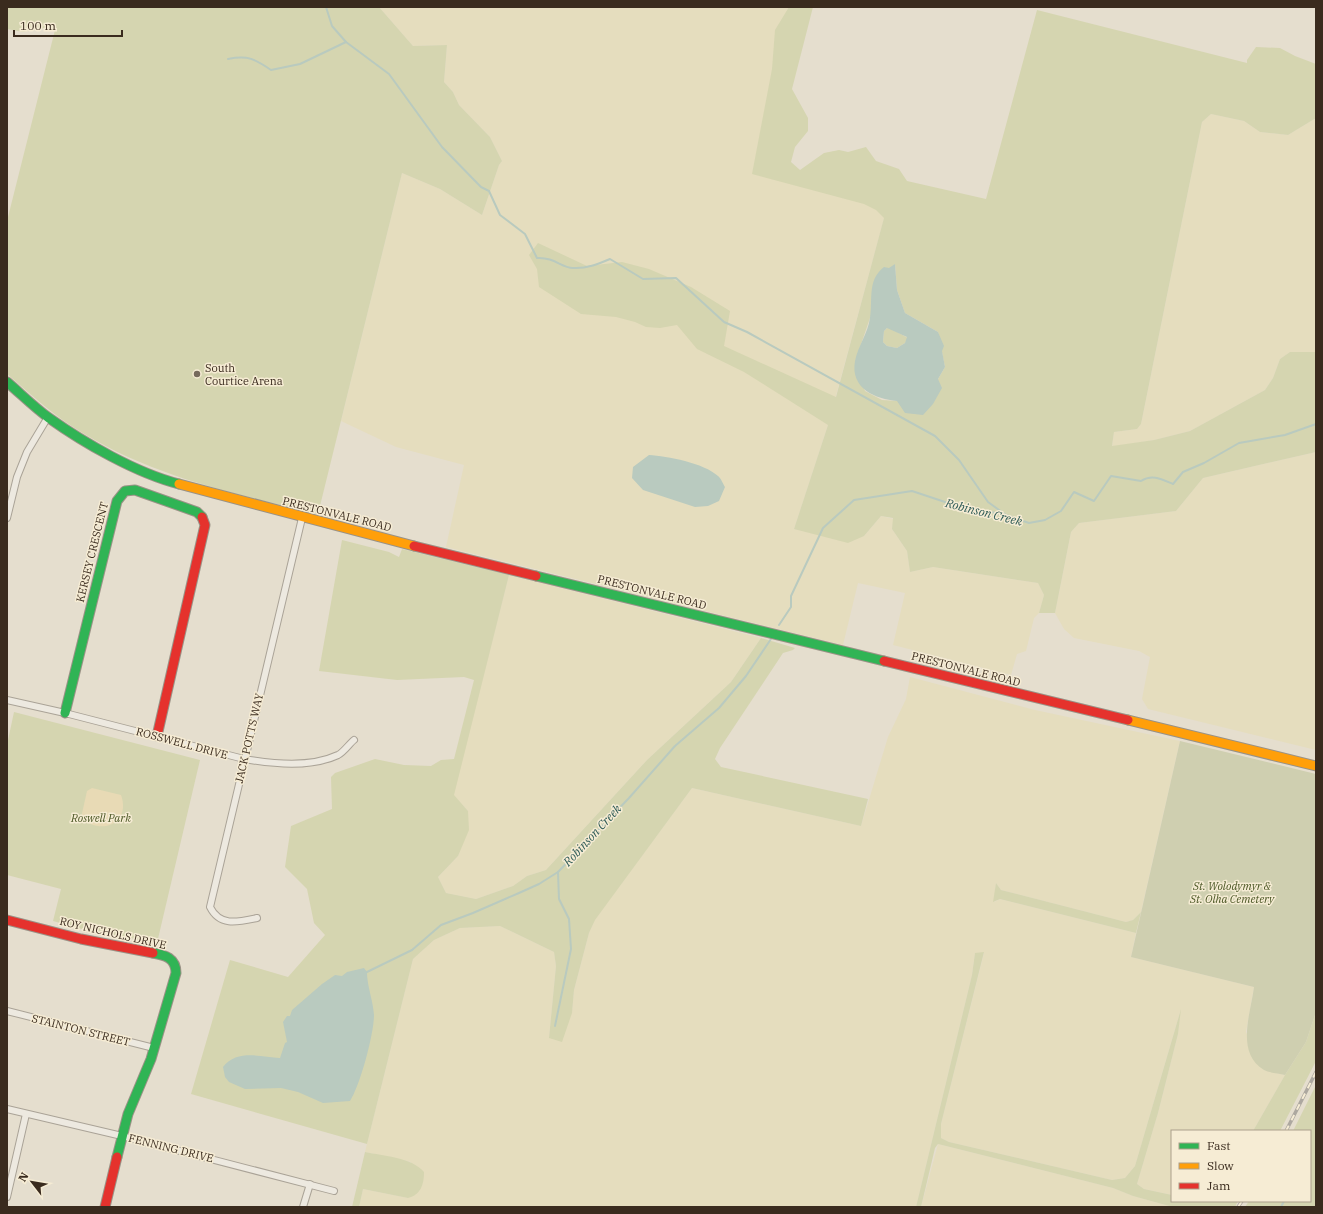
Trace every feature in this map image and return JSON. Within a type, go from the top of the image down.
[{"type":"street","name":"PRESTONVALE ROAD","points":[[7,382],[48,417],[96,448],[145,472],[170,482],[302,518],[1316,766]]},
{"type":"street","points":[[7,518],[17,477],[27,452],[48,417]]},
{"type":"street","name":"KERSEY CRESCENT","points":[[65,712],[117,501],[125,491],[135,490],[197,512],[201,515],[206,524],[157,736]]},
{"type":"street","name":"JACK POTTS WAY","points":[[257,918],[234,922],[223,920],[214,915],[210,906],[302,518]]},
{"type":"street","name":"ROSSWELL DRIVE","points":[[7,700],[65,712],[244,759],[271,763],[295,764],[339,755],[354,740]]},
{"type":"street","name":"ROY NICHOLS DRIVE","points":[[7,920],[82,939],[133,948],[172,959],[176,965],[176,973],[154,1048],[128,1114],[105,1207]]},
{"type":"street","name":"STAINTON STREET","points":[[7,1012],[154,1048]]},
{"type":"street","name":"FENNING DRIVE","points":[[7,1109],[122,1136],[334,1191]]},
{"type":"street","points":[[7,1197],[26,1114]]},
{"type":"street","points":[[304,1207],[310,1184]]},
{"type":"shaded area","points":[[379,7],[797,7],[756,172],[888,204],[828,425],[794,529],[864,536],[881,516],[894,519],[892,529],[907,551],[910,572],[933,567],[1038,583],[1044,595],[1039,613],[1034,618],[1026,651],[1017,654],[1011,675],[893,645],[905,593],[858,583],[843,645],[446,547],[464,465],[396,447],[341,421],[402,173],[440,189],[482,215],[499,165],[502,161],[490,137],[459,105],[453,92],[444,82],[447,45],[413,46]]},
{"type":"shaded area","points":[[1211,114],[1244,121],[1260,132],[1288,135],[1316,118],[1316,352],[1290,352],[1280,359],[1273,378],[1265,390],[1190,431],[1154,440],[1112,447],[1114,432],[1137,429],[1141,424],[1202,122]]},
{"type":"shaded area","points":[[895,264],[897,290],[905,313],[938,332],[944,346],[942,351],[945,367],[938,379],[942,388],[933,404],[923,415],[905,413],[897,401],[873,395],[866,391],[856,379],[856,355],[869,324],[873,284],[875,278],[884,267],[889,268]],"holes":[[[887,328],[907,337],[905,343],[897,348],[887,346],[883,342],[884,331]]]},
{"type":"shaded area","points":[[1316,452],[1316,750],[1148,709],[1142,699],[1150,657],[1139,651],[1074,638],[1064,629],[1055,613],[1071,532],[1079,523],[1176,511],[1203,478]]},
{"type":"shaded area","points":[[649,455],[685,461],[712,471],[719,477],[725,487],[719,501],[708,506],[695,507],[643,490],[632,478],[633,467]]},
{"type":"shaded area","points":[[509,575],[761,638],[731,682],[647,760],[546,870],[527,876],[513,886],[476,899],[446,893],[438,877],[458,856],[468,811],[453,795]]},
{"type":"shaded area","points":[[910,677],[1035,710],[1180,741],[1141,912],[1133,920],[1126,922],[1001,890],[996,883],[994,902],[1000,899],[1136,933],[1131,957],[1254,987],[1246,1032],[1264,1070],[1285,1075],[1254,1130],[1171,1130],[1171,1195],[1144,1189],[1137,1184],[1158,1113],[1178,1034],[1180,1012],[1135,1166],[1125,1178],[1112,1180],[949,1142],[941,1138],[941,1124],[984,953],[975,953],[972,975],[916,1207],[359,1207],[363,1189],[408,1198],[411,1162],[365,1152],[413,959],[434,940],[460,928],[500,926],[554,952],[556,966],[549,1038],[572,1012],[574,990],[589,933],[595,919],[692,788],[861,826],[888,737],[906,699]]},
{"type":"shaded area","points":[[364,968],[367,972],[374,1015],[372,1034],[362,1072],[350,1101],[323,1103],[298,1092],[281,1088],[245,1089],[229,1082],[225,1077],[223,1067],[229,1061],[242,1056],[250,1055],[280,1058],[285,1043],[287,1042],[283,1022],[287,1016],[290,1016],[292,1010],[322,984],[335,975],[342,976],[347,972]]},
{"type":"shaded area","points":[[938,1144],[1113,1188],[1133,1196],[1173,1207],[921,1207]]},
{"type":"green space","points":[[7,7],[379,7],[413,46],[447,45],[444,82],[453,92],[459,105],[490,137],[502,161],[499,165],[482,215],[440,189],[402,173],[318,514],[192,481],[161,471],[131,458],[102,444],[64,421],[7,374],[7,221],[56,26],[23,32],[7,29]]},
{"type":"green space","points":[[789,7],[813,7],[792,89],[808,118],[808,131],[795,147],[791,162],[800,170],[824,153],[839,150],[848,152],[866,147],[876,161],[899,169],[907,181],[986,199],[1037,10],[1247,63],[1247,60],[1256,47],[1280,48],[1295,56],[1316,64],[1316,118],[1288,135],[1260,132],[1244,121],[1211,114],[1202,122],[1141,424],[1137,429],[1114,432],[1112,446],[1154,440],[1190,431],[1265,390],[1273,378],[1280,359],[1290,352],[1316,352],[1316,452],[1203,478],[1176,511],[1079,523],[1071,532],[1055,613],[1039,613],[1044,595],[1038,583],[933,567],[910,572],[907,551],[892,529],[893,518],[881,516],[864,536],[848,543],[794,529],[828,425],[744,372],[697,349],[677,325],[660,328],[646,327],[635,322],[616,317],[581,314],[539,287],[537,269],[529,255],[538,243],[587,266],[622,262],[649,269],[691,287],[730,311],[724,346],[836,397],[884,218],[876,210],[864,204],[752,174],[772,69],[775,30]],"holes":[[[895,264],[897,290],[905,313],[938,332],[945,367],[938,379],[897,401],[882,400],[865,391],[855,362],[870,318]]]},
{"type":"green space","points":[[887,328],[890,328],[908,338],[905,343],[897,348],[887,346],[883,342],[884,331]]},
{"type":"green space","points":[[342,540],[389,552],[399,557],[402,549],[509,575],[454,795],[468,811],[469,830],[458,856],[438,877],[446,893],[476,899],[513,886],[527,876],[546,870],[647,760],[731,682],[761,638],[795,648],[783,653],[720,748],[715,759],[721,767],[868,799],[861,826],[692,788],[595,920],[589,933],[574,990],[572,1013],[562,1042],[549,1038],[556,966],[554,952],[500,926],[460,928],[434,940],[413,959],[367,1144],[191,1094],[230,960],[288,977],[325,935],[314,923],[307,889],[285,867],[291,826],[332,809],[331,777],[335,773],[375,759],[404,765],[431,766],[441,760],[454,759],[474,680],[464,677],[397,680],[319,671]]},
{"type":"green space","name":"Roswell Park","points":[[14,712],[200,760],[157,943],[82,929],[53,921],[61,889],[7,875],[7,745]]},
{"type":"green space","name":"St. Wolodymyr & St. Olha Cemetery","points":[[1180,741],[1316,774],[1316,1012],[1306,1042],[1285,1075],[1264,1070],[1255,1063],[1250,1053],[1247,1043],[1247,1032],[1254,987],[1131,957]]},
{"type":"green space","points":[[996,883],[1001,890],[1126,922],[1133,920],[1141,912],[1136,933],[1000,899],[993,902]]},
{"type":"green space","points":[[984,952],[941,1124],[941,1138],[949,1142],[1112,1180],[1125,1178],[1135,1166],[1181,1009],[1178,1034],[1158,1113],[1137,1184],[1144,1189],[1171,1195],[1171,1202],[1238,1202],[1235,1207],[1173,1207],[1133,1196],[1113,1188],[938,1144],[935,1148],[921,1207],[916,1207],[972,975],[975,953]]},
{"type":"green space","points":[[1316,1012],[1316,1061],[1281,1130],[1254,1130],[1285,1075],[1306,1042]]},
{"type":"green space","points":[[1316,1085],[1316,1207],[1245,1207],[1248,1202],[1311,1202],[1311,1130],[1294,1130]]},
{"type":"green space","points":[[365,1152],[405,1160],[419,1167],[424,1172],[422,1185],[419,1192],[408,1198],[363,1189],[359,1207],[352,1207]]},
{"type":"sand","points":[[92,788],[121,795],[123,805],[122,813],[113,824],[98,826],[81,818],[87,791]]},
{"type":"waterway","points":[[326,7],[332,26],[346,42],[389,74],[442,147],[481,187],[489,191],[500,215],[525,234],[537,258],[549,259],[569,268],[583,268],[610,259],[643,279],[676,278],[724,322],[747,332],[935,436],[959,460],[988,502],[1006,515]]},
{"type":"waterway","points":[[228,59],[241,57],[251,59],[271,70],[300,64],[346,42]]},
{"type":"waterway","name":"Robinson Creek","points":[[779,625],[791,607],[791,596],[823,528],[854,500],[912,491],[954,505],[1006,515],[1029,523],[1045,520],[1061,511],[1074,492],[1094,501],[1111,476],[1141,481],[1149,478],[1157,478],[1173,484],[1183,472],[1204,463],[1239,443],[1285,435],[1316,424]]},
{"type":"waterway","name":"Robinson Creek","points":[[367,972],[412,950],[441,925],[473,913],[539,884],[558,872],[629,798],[675,746],[719,708],[746,676],[771,639]]},
{"type":"waterway","points":[[555,1026],[571,949],[569,919],[559,899],[558,872]]},
{"type":"waterway","points":[[1281,1207],[1284,1202]]},
{"type":"railway","points":[[1287,1130],[1316,1072]]},
{"type":"railway","points":[[1238,1207],[1241,1202]]},
{"type":"traffic: fast","points":[[7,382],[49,418],[94,447],[145,473],[179,484]]},
{"type":"traffic: fast","points":[[65,713],[117,501],[125,491],[135,490],[197,512],[202,517]]},
{"type":"traffic: fast","points":[[536,576],[884,661]]},
{"type":"traffic: fast","points":[[117,1157],[128,1114],[151,1059],[176,973],[176,968],[169,958],[153,953]]},
{"type":"traffic: slow","points":[[179,484],[414,546]]},
{"type":"traffic: slow","points":[[1128,720],[1316,766]]},
{"type":"traffic: jam","points":[[157,736],[205,525],[202,517]]},
{"type":"traffic: jam","points":[[414,546],[536,576]]},
{"type":"traffic: jam","points":[[884,661],[1128,720]]},
{"type":"traffic: jam","points":[[7,920],[81,939],[153,953]]},
{"type":"traffic: jam","points":[[105,1207],[117,1157]]},
{"type":"place","name":"South Courtice Arena","points":[[197,374]]}]
